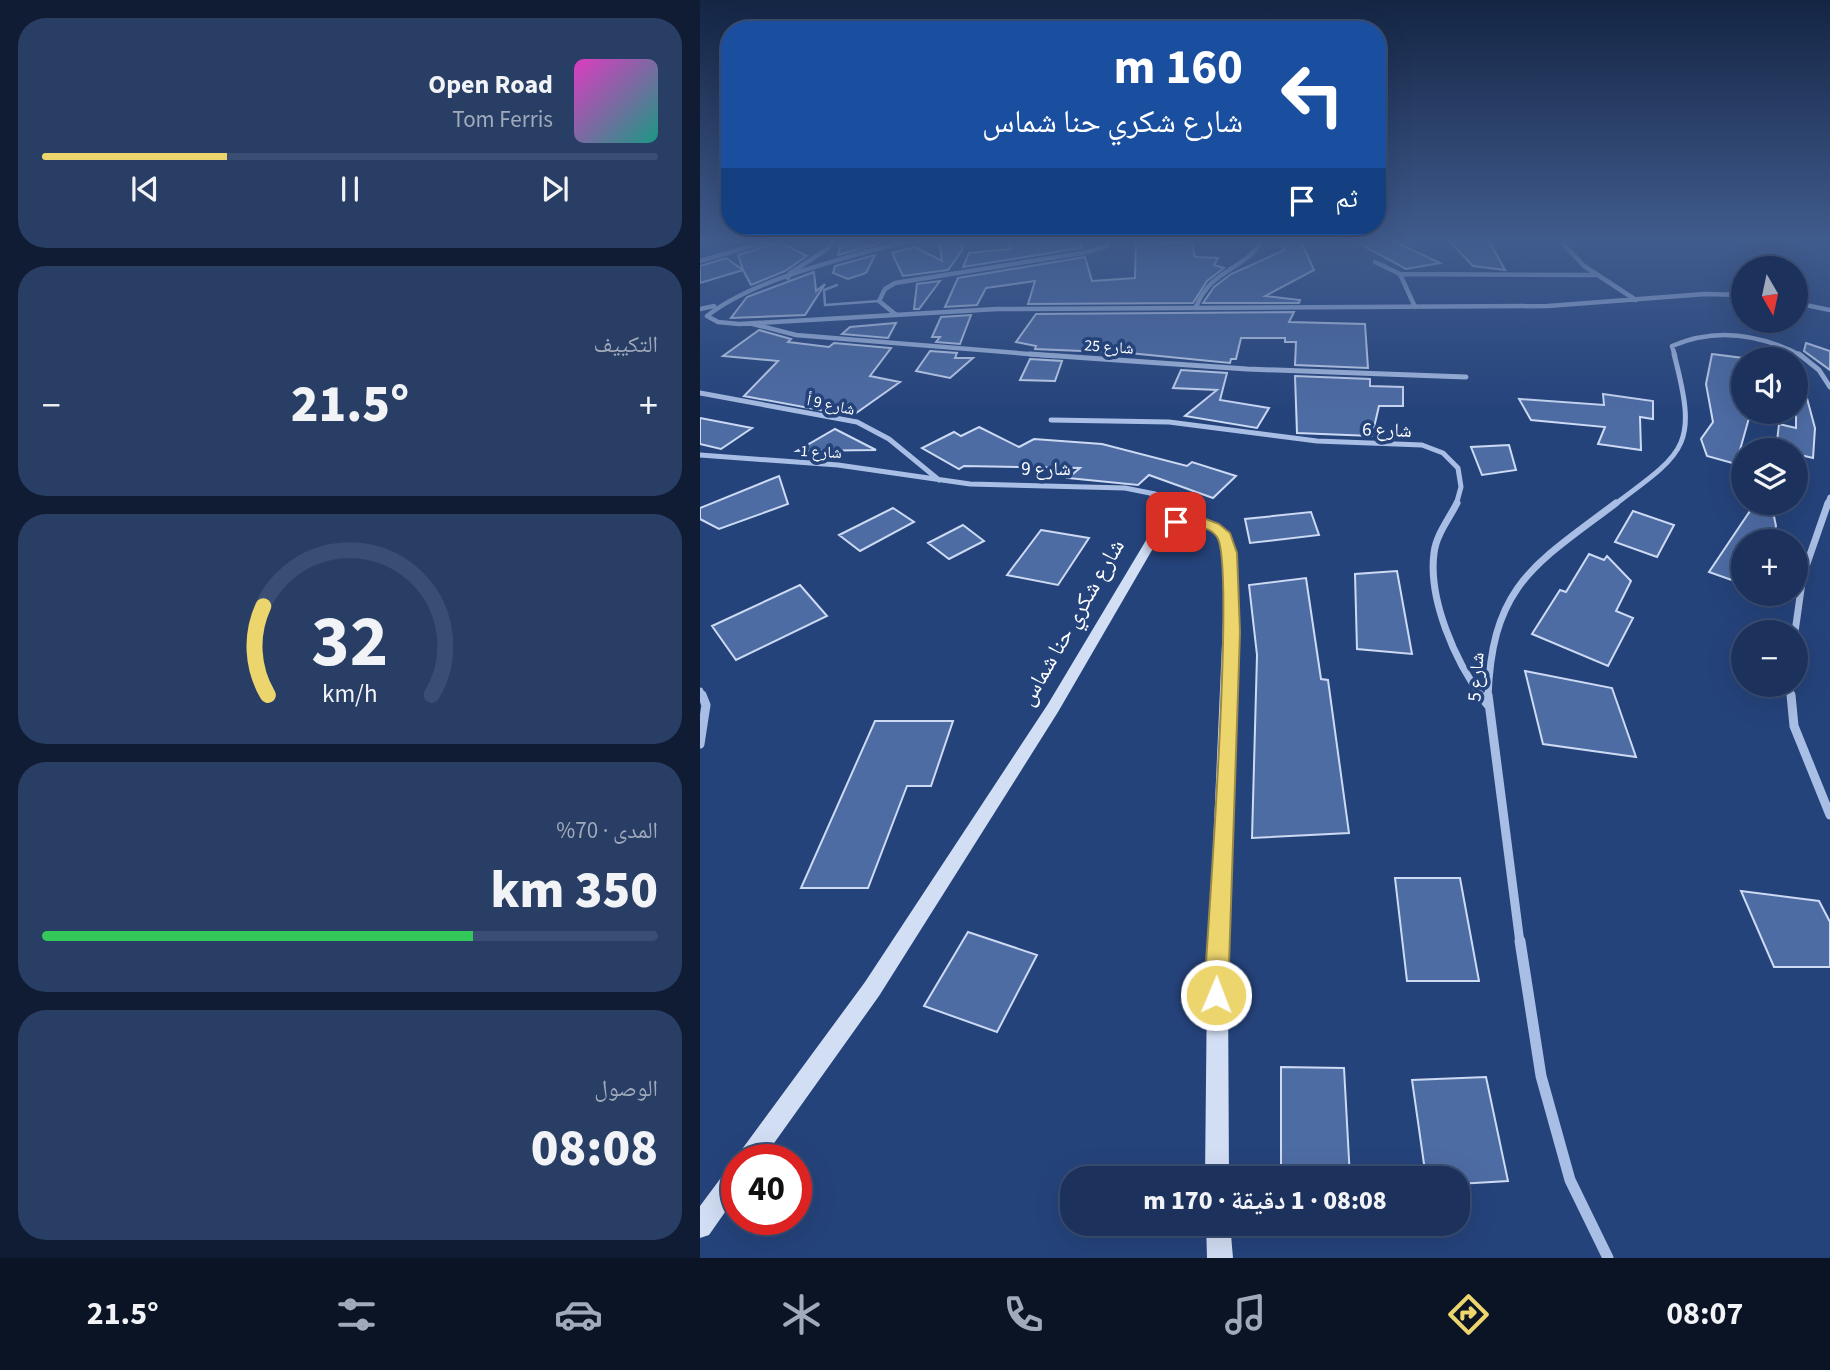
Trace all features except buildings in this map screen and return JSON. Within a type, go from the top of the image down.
[{"type":"street","points":[[700,309],[737,298]]},
{"type":"street","points":[[881,298],[879,302],[885,309],[895,314]]},
{"type":"street","points":[[1196,307],[1200,298]]},
{"type":"street","points":[[1411,298],[1415,307]]},
{"type":"street","points":[[1631,298],[1636,301]]},
{"type":"street","points":[[718,305],[707,316],[728,324],[997,309],[1548,306],[1669,298]]},
{"type":"street","points":[[1808,305],[1830,310]]},
{"type":"street","name":"شارع 25","points":[[752,323],[760,328],[792,334],[952,348],[1317,373],[1466,377]]},
{"type":"street","name":"شارع 5","points":[[1608,1258],[1570,1180],[1541,1076],[1510,878],[1488,705],[1489,674],[1496,628],[1516,589],[1535,565],[1661,470],[1683,444],[1687,404],[1672,346],[1707,334],[1738,334],[1760,339],[1807,359],[1822,372],[1830,387]]},
{"type":"street","name":"شارع 9 أ","points":[[700,393],[857,422],[889,439],[940,481]]},
{"type":"street","name":"شارع 6","points":[[1051,420],[1169,422],[1338,443],[1423,446],[1447,455],[1456,464],[1462,479],[1448,523],[1434,552],[1434,572],[1458,660],[1476,691],[1488,705]]},
{"type":"street","name":"شارع 1","points":[[700,455],[743,462],[839,465],[940,481]]},
{"type":"street","name":"شارع 9","points":[[940,481],[973,485],[1074,483],[1174,498],[1201,522]]},
{"type":"street","points":[[1152,495],[1168,524],[1201,522],[1214,527],[1225,536],[1230,553],[1232,632],[1216,971],[1217,1166]]},
{"type":"street","points":[[1797,620],[1803,575],[1830,497]]},
{"type":"street","name":"شارع شكري حنا شماس","points":[[760,1144],[872,989],[1054,708],[1142,555],[1168,524]]},
{"type":"street","points":[[700,691],[706,705],[700,744]]},
{"type":"street","points":[[1791,697],[1794,726],[1830,815]]},
{"type":"street","points":[[700,1226],[721,1197]]},
{"type":"street","points":[[1219,1236],[1220,1258]]},
{"type":"lane","points":[[825,298],[825,305],[879,302]]},
{"type":"route","points":[[1176,522],[1201,522],[1214,527],[1225,536],[1230,553],[1232,632],[1216,995]]}]
